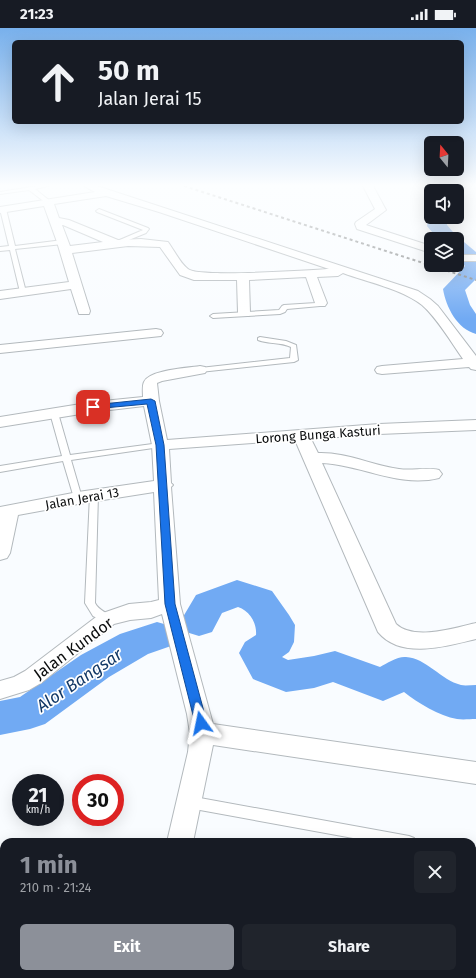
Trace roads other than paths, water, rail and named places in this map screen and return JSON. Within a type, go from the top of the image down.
[{"type":"street","points":[[59,230],[65,246],[84,311]]},
{"type":"street","points":[[85,230],[117,244]]},
{"type":"street","points":[[225,230],[399,288],[427,301],[445,323],[474,364]]},
{"type":"street","points":[[371,230],[424,248]]},
{"type":"street","points":[[65,246],[153,243],[164,244],[184,272],[194,276],[244,277],[348,271]]},
{"type":"street","points":[[464,258],[476,258]]},
{"type":"street","points":[[310,274],[321,303]]},
{"type":"street","points":[[244,277],[242,288],[244,313]]},
{"type":"street","points":[[0,295],[77,285]]},
{"type":"street","points":[[0,350],[156,333]]},
{"type":"street","points":[[382,370],[474,364]]},
{"type":"street","points":[[181,838],[200,752],[202,733],[199,714],[170,604],[164,485],[160,445],[151,401],[150,383],[152,380],[166,375],[200,370]]},
{"type":"street","points":[[0,422],[54,413],[151,401]]},
{"type":"street","name":"Lorong Bunga Kasturi","points":[[160,445],[301,434],[400,428],[449,428],[476,425]]},
{"type":"street","points":[[301,434],[386,626],[391,632],[400,637],[412,640],[426,640],[476,631]]},
{"type":"street","points":[[312,458],[336,457],[395,473],[417,476],[433,474]]},
{"type":"street","name":"Jalan Jerai 13","points":[[5,512],[86,496],[164,485]]},
{"type":"street","points":[[0,553],[5,512]]},
{"type":"street","name":"Jalan Kundor","points":[[0,690],[15,686],[33,677],[107,619],[129,612],[151,610],[170,604]]},
{"type":"street","points":[[202,733],[476,773]]},
{"type":"lane","points":[[8,230],[23,292]]},
{"type":"lane","points":[[117,244],[145,230]]},
{"type":"lane","points":[[0,249],[12,247],[65,246]]},
{"type":"lane","points":[[213,316],[280,312],[283,311],[284,307],[318,305],[321,303]]},
{"type":"lane","points":[[200,370],[294,360],[294,346],[292,344],[287,342],[267,341],[260,339]]},
{"type":"lane","points":[[54,413],[66,458],[86,496],[90,603],[92,608],[107,619]]},
{"type":"lane","points":[[0,469],[160,445]]},
{"type":"lane","points":[[189,802],[387,838]]},
{"type":"waterway","points":[[464,252],[474,261],[476,267],[454,289],[462,310],[476,327]]},
{"type":"waterway","name":"Alor Bangsar","points":[[199,622],[209,604],[237,593],[259,600],[276,625],[275,642],[259,653],[267,668],[286,676],[314,672],[335,666],[383,685],[405,672],[428,688],[457,702],[476,702]]},
{"type":"waterway","name":"Alor Bangsar","points":[[0,718],[30,712],[95,666],[134,644],[157,636]]},
{"type":"railway","points":[[322,230],[476,280]]}]
